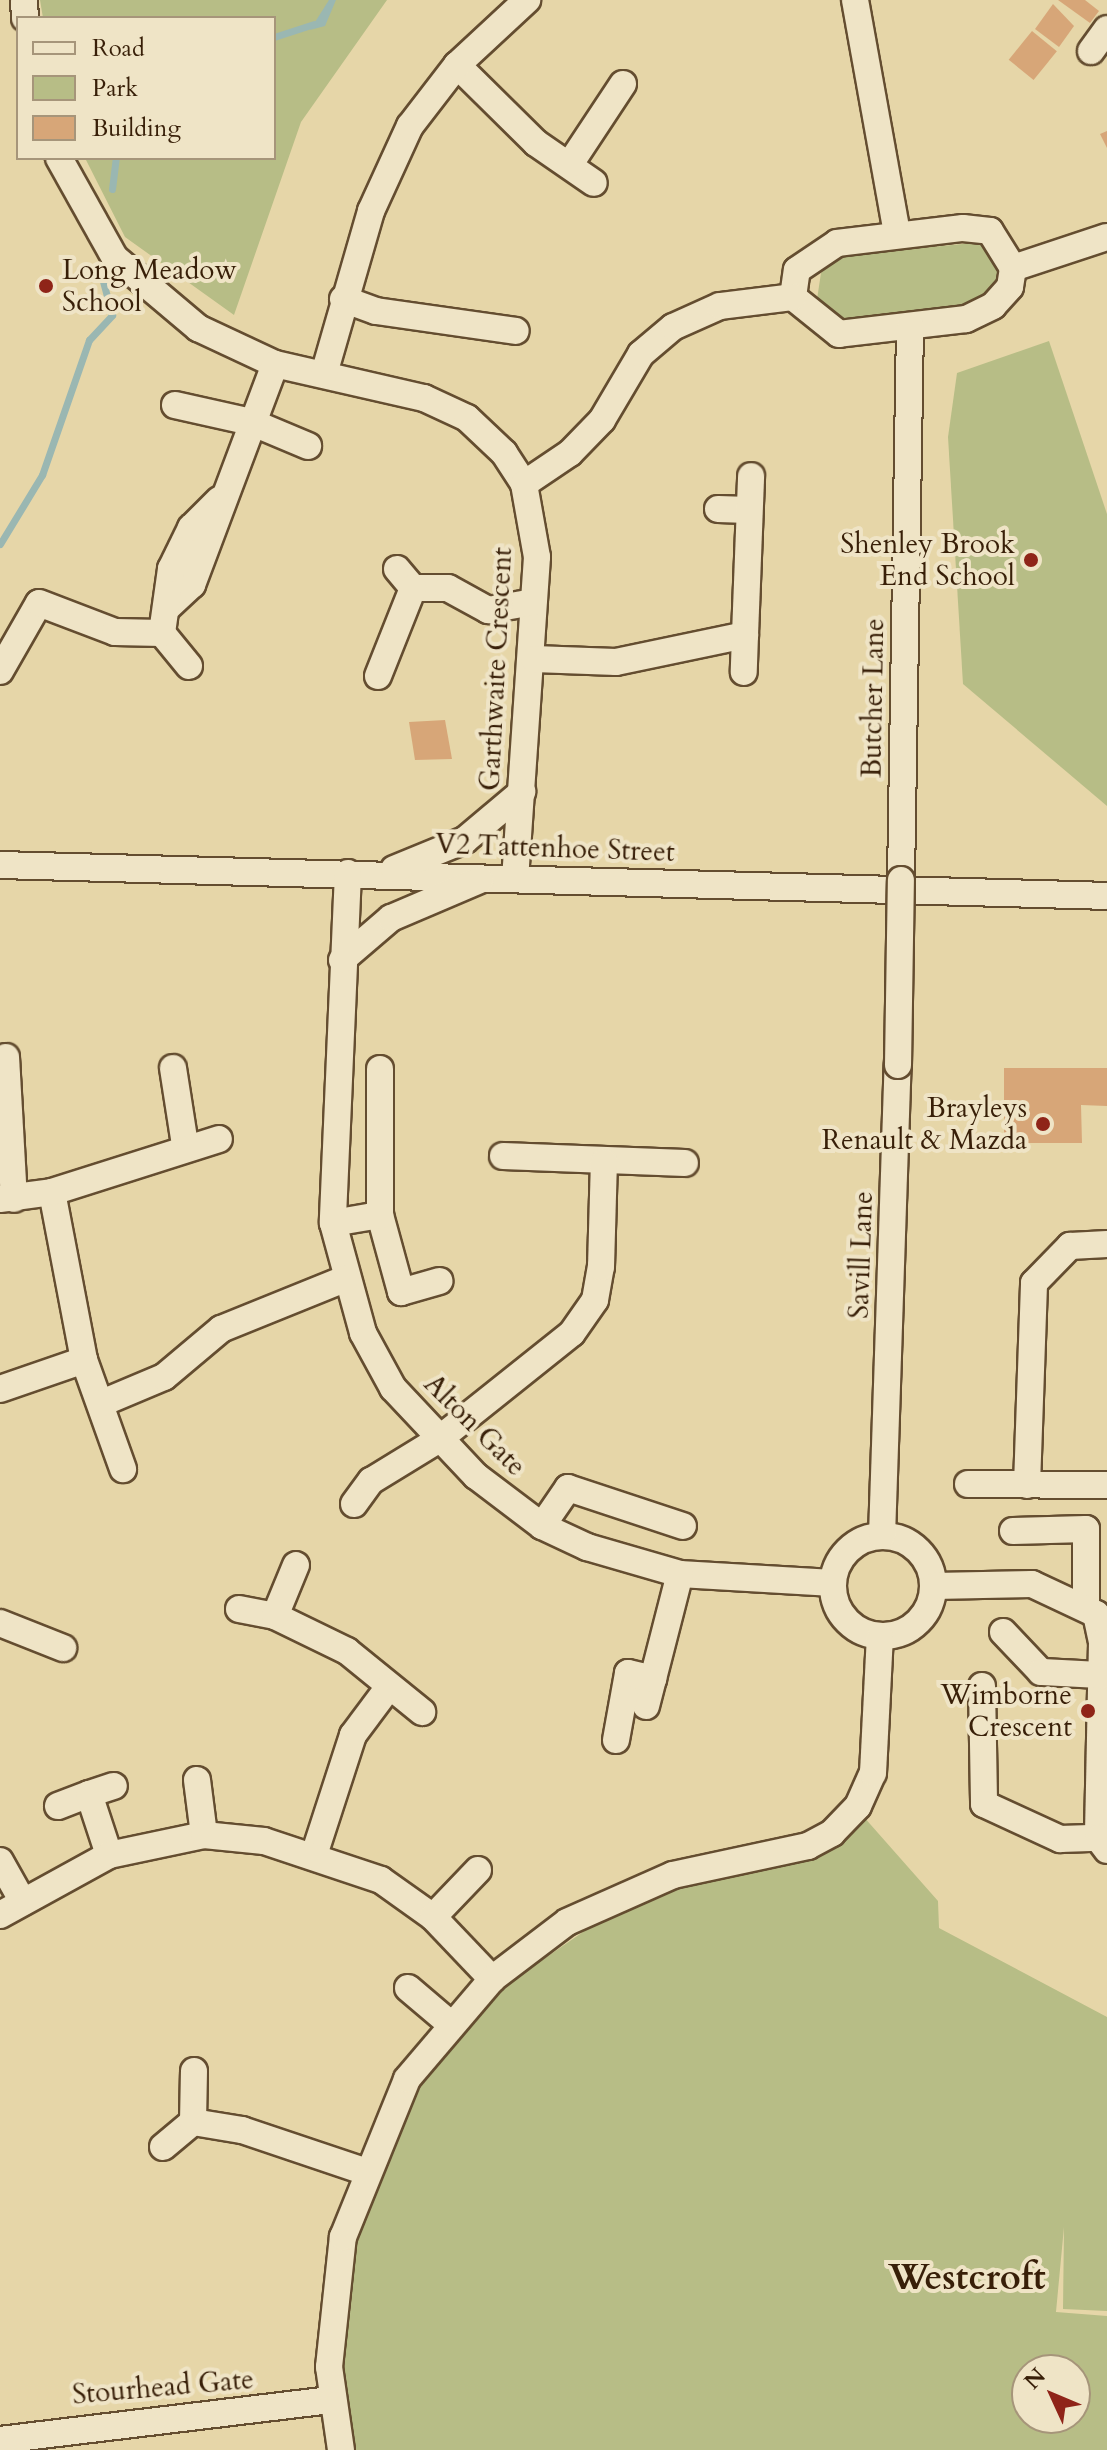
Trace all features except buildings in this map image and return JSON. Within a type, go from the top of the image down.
[{"type":"street","points":[[324,374],[343,299],[410,126],[457,65],[527,0]]},
{"type":"street","points":[[855,0],[897,234]]},
{"type":"street","points":[[457,65],[536,143],[594,183]]},
{"type":"street","points":[[570,164],[623,84]]},
{"type":"street","name":"Garthwaite Crescent","points":[[60,160],[115,258],[198,328],[275,364],[424,398],[467,418],[524,484],[534,519],[534,659],[515,878]]},
{"type":"street","points":[[524,484],[570,453],[602,420],[641,354],[673,327],[720,306],[793,297],[839,334],[966,319],[993,306],[1010,287],[1013,268],[990,231],[897,234],[813,253],[797,270],[793,297]]},
{"type":"street","points":[[1013,268],[1107,237]]},
{"type":"street","points":[[343,299],[376,311],[516,331]]},
{"type":"street","name":"Butcher Lane","points":[[901,880],[910,326]]},
{"type":"street","points":[[162,633],[171,569],[191,528],[219,500],[275,364]]},
{"type":"street","points":[[175,405],[251,422],[308,446]]},
{"type":"street","points":[[744,672],[751,476]]},
{"type":"street","points":[[718,509],[749,510]]},
{"type":"street","points":[[378,676],[405,579],[448,588],[488,610],[533,602]]},
{"type":"street","points":[[0,671],[39,603],[115,632],[162,633],[189,666]]},
{"type":"street","points":[[534,659],[616,662],[745,635]]},
{"type":"street","points":[[383,873],[465,840],[522,792]]},
{"type":"street","name":"V2 Tattenhoe Street","points":[[0,865],[383,873],[1107,896]]},
{"type":"street","name":"Alton Gate","points":[[348,873],[333,1223],[345,1279],[393,1388],[438,1440],[542,1526],[620,1560],[680,1574],[833,1583]]},
{"type":"street","points":[[342,960],[391,918],[488,876]]},
{"type":"street","name":"Savill Lane","points":[[882,1536],[901,880]]},
{"type":"street","points":[[6,1057],[7,1199],[52,1192],[185,1145],[219,1139]]},
{"type":"street","points":[[173,1068],[185,1145]]},
{"type":"street","points":[[380,1069],[380,1215],[401,1292],[439,1281]]},
{"type":"street","points":[[503,1156],[685,1163]]},
{"type":"street","points":[[354,1504],[371,1481],[438,1440],[572,1333],[595,1300],[604,1162]]},
{"type":"street","points":[[52,1192],[84,1360],[102,1403],[123,1469]]},
{"type":"street","points":[[333,1223],[380,1215]]},
{"type":"street","points":[[1027,1485],[1034,1283],[1070,1246],[1107,1244]]},
{"type":"street","points":[[102,1403],[164,1377],[221,1329],[345,1279]]},
{"type":"street","points":[[0,1389],[84,1360]]},
{"type":"street","points":[[968,1484],[1107,1485]]},
{"type":"street","points":[[542,1526],[568,1488],[683,1526]]},
{"type":"street","points":[[1013,1531],[1096,1529],[1086,1607]]},
{"type":"street","points":[[882,1536],[918,1550],[934,1586],[924,1617],[880,1637],[851,1626],[833,1583],[854,1545],[882,1536]]},
{"type":"street","points":[[275,1616],[296,1565]]},
{"type":"street","points":[[616,1740],[680,1574]]},
{"type":"street","points":[[934,1586],[1032,1584],[1096,1614],[1101,1675],[1102,1844],[1060,1839],[984,1804],[982,1686]]},
{"type":"street","points":[[239,1609],[275,1616],[347,1651],[388,1688],[422,1712]]},
{"type":"street","points":[[0,1623],[63,1648]]},
{"type":"street","points":[[1003,1632],[1041,1672],[1101,1675]]},
{"type":"street","points":[[341,2450],[331,2400],[332,2304],[364,2171],[407,2079],[448,2022],[492,1979],[567,1922],[623,1894],[727,1858],[808,1846],[832,1833],[858,1806],[873,1773],[880,1637]]},
{"type":"street","points":[[641,1676],[646,1706]]},
{"type":"street","points":[[315,1852],[353,1735],[388,1688]]},
{"type":"street","points":[[197,1780],[204,1835]]},
{"type":"street","points":[[58,1806],[114,1786]]},
{"type":"street","points":[[89,1794],[109,1855]]},
{"type":"street","points":[[0,1861],[11,1909],[109,1855],[204,1835],[315,1852],[381,1880],[433,1917],[492,1979]]},
{"type":"street","points":[[433,1917],[478,1870]]},
{"type":"street","points":[[408,1988],[448,2022]]},
{"type":"street","points":[[163,2147],[193,2122],[194,2071]]},
{"type":"street","points":[[193,2122],[242,2130],[364,2171]]},
{"type":"street","name":"Stourhead Gate","points":[[0,2440],[331,2400]]},
{"type":"green space","points":[[40,0],[387,0],[301,122],[234,315],[125,237],[86,160],[276,160],[276,16],[43,16]]},
{"type":"green space","points":[[983,242],[1001,257],[996,295],[957,310],[842,324],[816,306],[821,273],[839,256]]},
{"type":"green space","name":"Shenley Brook End School","points":[[1049,341],[1107,514],[1107,806],[963,684],[948,437],[957,373]]},
{"type":"green space","points":[[863,1816],[938,1901],[939,1928],[1107,2017],[1107,2311],[1063,2309],[1064,2227],[1056,2312],[1107,2316],[1107,2450],[355,2450],[343,2379],[345,2291],[377,2159],[432,2061],[493,1994],[609,1914]]},
{"type":"water","points":[[329,0],[336,0],[325,26],[310,30]]},
{"type":"waterway","points":[[276,36],[314,24]]},
{"type":"waterway","points":[[112,189],[116,160]]},
{"type":"waterway","points":[[0,544],[42,475],[89,340],[112,315],[103,281]]},
{"type":"place","name":"Long Meadow School","points":[[46,286]]},
{"type":"place","name":"Shenley Brook End School","points":[[1031,560]]},
{"type":"place","name":"Brayleys Renault & Mazda","points":[[1043,1124]]},
{"type":"place","name":"Wimborne Crescent","points":[[1088,1711]]},
{"type":"district","name":"Westcroft","points":[[967,2278]]}]
